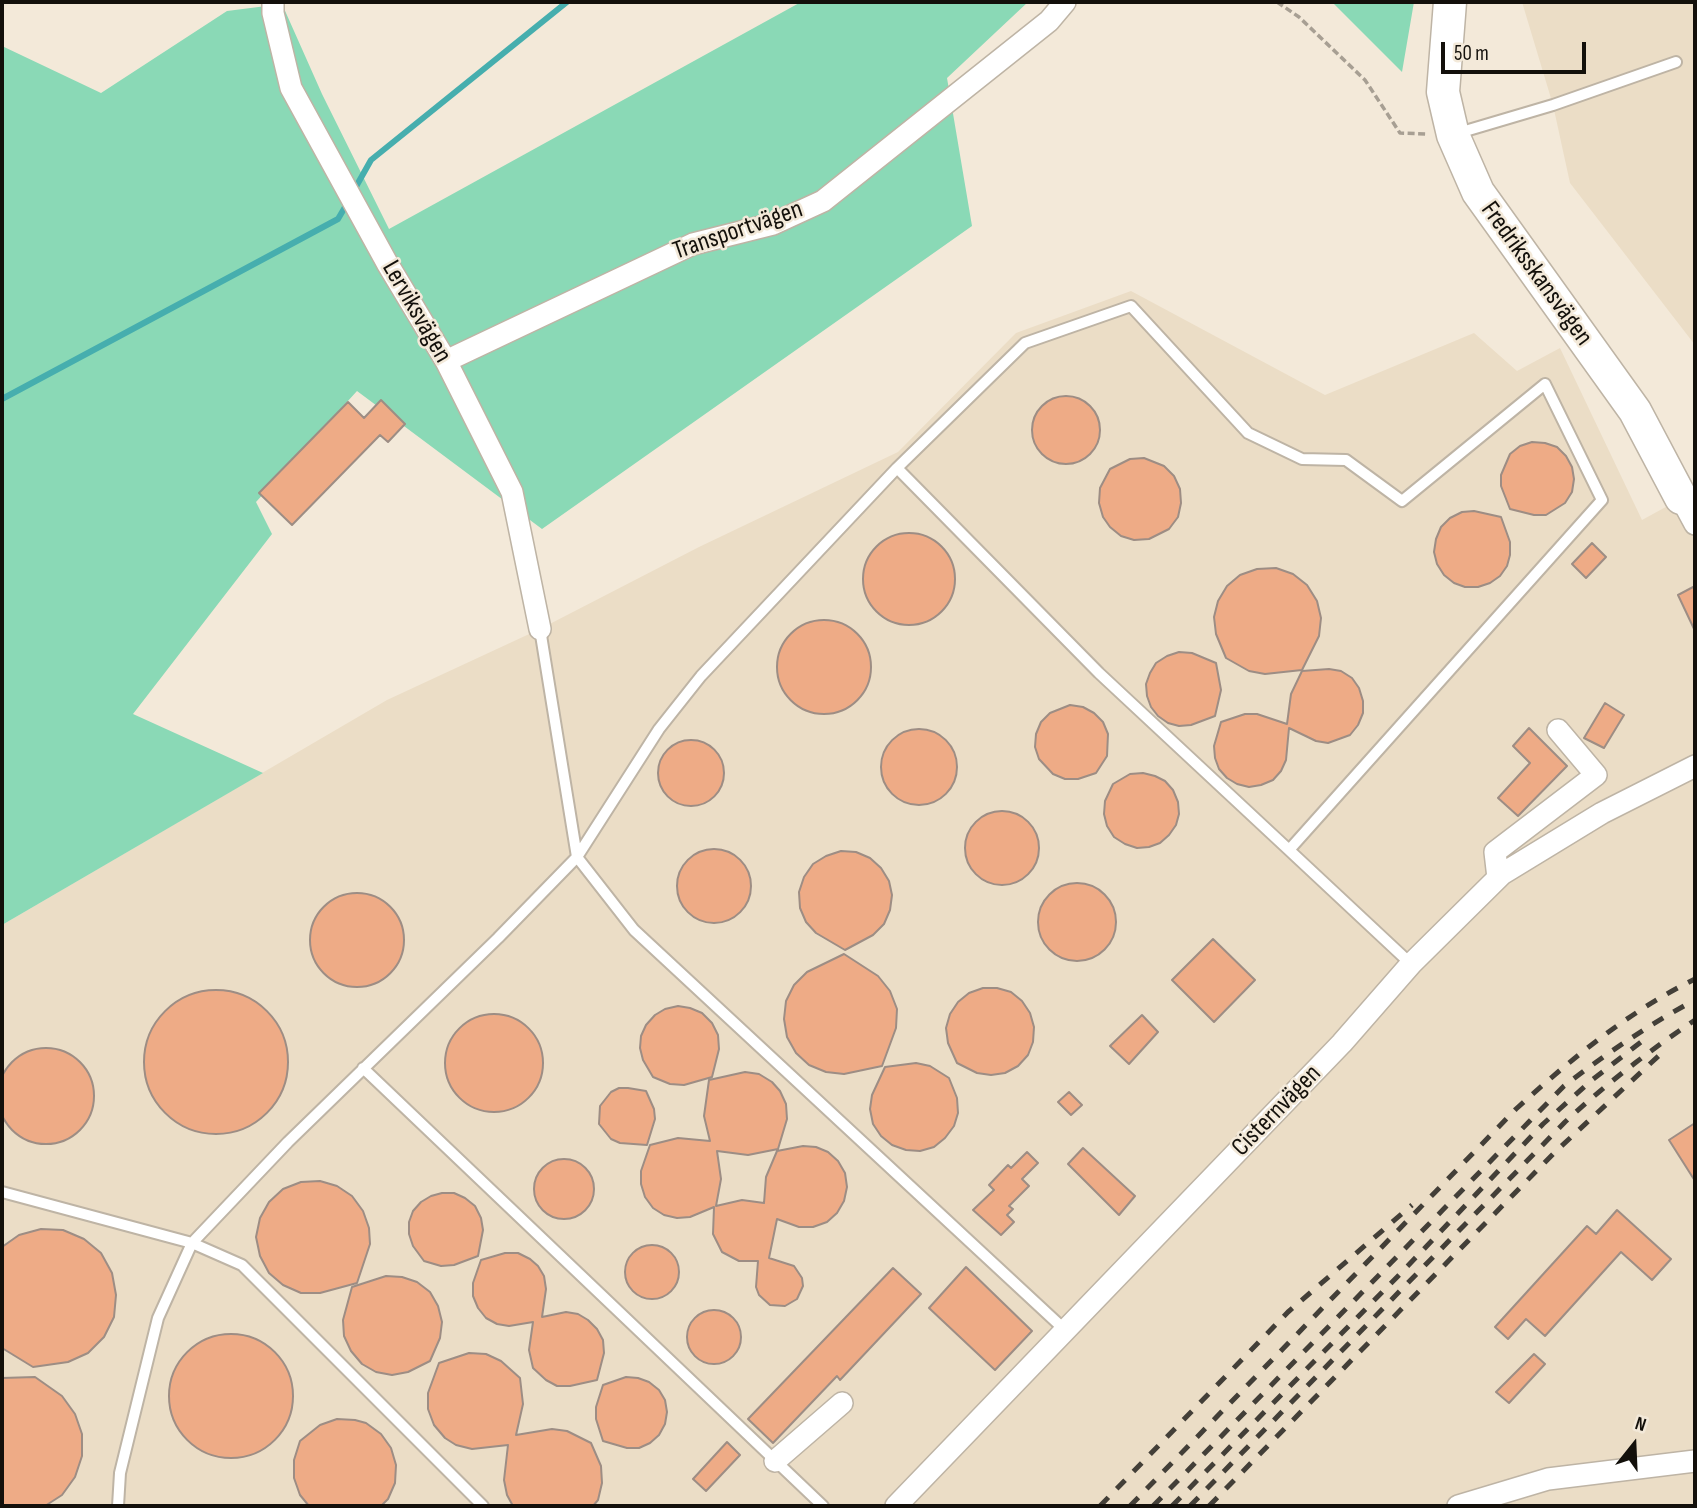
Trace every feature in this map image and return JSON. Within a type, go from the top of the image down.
[{"type":"main road","name":"Fredriksskansvägen","points":[[1450,2],[1443,92],[1453,135],[1478,192],[1635,411],[1688,511]]},
{"type":"street","name":"Lerviksvägen","points":[[273,2],[272,13],[291,88],[387,263],[446,361],[512,492],[540,629]]},
{"type":"street","name":"Transportvägen","points":[[446,361],[692,244],[773,224],[823,201],[1049,21],[1065,2]]},
{"type":"street","points":[[1498,878],[1495,852],[1596,775],[1558,730]]},
{"type":"street","name":"Cisternvägen","points":[[896,1506],[1342,1043],[1411,964],[1498,878],[1602,813],[1695,766]]},
{"type":"street","points":[[775,1461],[842,1404]]},
{"type":"street","points":[[1458,1506],[1548,1479],[1695,1461]]},
{"type":"lane","points":[[1453,135],[1553,106],[1676,62]]},
{"type":"lane","points":[[118,1506],[120,1473],[158,1318],[192,1244],[288,1142],[577,858],[659,729],[701,677],[897,468],[1024,343],[1131,306],[1248,433],[1302,459],[1346,460],[1402,501],[1545,384],[1602,500],[1289,850]]},
{"type":"lane","points":[[897,468],[1099,673],[1411,964]]},
{"type":"lane","points":[[540,629],[577,858],[634,930],[1065,1330]]},
{"type":"lane","points":[[363,1068],[823,1506]]},
{"type":"lane","points":[[2,1192],[192,1244],[242,1265],[483,1506]]},
{"type":"path","points":[[1278,2],[1299,16],[1365,80],[1399,133],[1453,135]]},
{"type":"shaded area","points":[[1522,2],[1695,2],[1695,345],[1570,183],[1553,105]]},
{"type":"shaded area","points":[[1131,291],[1325,395],[1474,333],[1517,371],[1560,348],[1642,520],[1695,491],[1695,1506],[2,1506],[2,925],[387,700],[540,629],[699,547],[898,452],[1016,333]]},
{"type":"green space","points":[[801,2],[1028,2],[947,78],[972,226],[542,529],[357,391],[256,502],[272,534],[133,714],[263,773],[2,925],[2,46],[101,93],[227,11],[282,4],[322,94],[389,229]]},
{"type":"green space","points":[[1332,2],[1414,2],[1402,72]]},
{"type":"building","points":[[1059,396],[1073,396],[1085,401],[1095,411],[1100,430],[1095,449],[1085,459],[1073,464],[1059,464],[1047,459],[1037,449],[1032,437],[1032,423],[1037,411],[1047,401]]},
{"type":"building","points":[[381,400],[405,424],[388,442],[380,435],[292,525],[259,493],[348,402],[364,418]]},
{"type":"building","points":[[1532,442],[1557,447],[1572,467],[1572,492],[1565,503],[1546,515],[1510,509],[1501,486],[1501,475],[1510,454],[1520,446]]},
{"type":"building","points":[[1144,458],[1164,466],[1174,476],[1180,489],[1181,503],[1178,517],[1169,529],[1149,539],[1134,540],[1121,536],[1103,517],[1099,503],[1100,488],[1110,469],[1130,459]]},
{"type":"building","points":[[1474,511],[1501,517],[1510,542],[1510,555],[1500,576],[1478,587],[1465,587],[1444,575],[1434,552],[1441,527],[1462,512]]},
{"type":"building","points":[[909,533],[927,536],[942,546],[952,561],[955,579],[952,597],[942,612],[927,622],[909,625],[891,622],[876,612],[866,597],[863,579],[866,561],[876,546],[891,536]]},
{"type":"building","points":[[1592,543],[1606,557],[1586,578],[1572,564]]},
{"type":"building","points":[[1276,568],[1293,574],[1307,585],[1317,601],[1321,618],[1319,636],[1302,670],[1265,674],[1249,671],[1226,658],[1216,634],[1214,617],[1218,601],[1227,586],[1240,575],[1257,569]]},
{"type":"building","points":[[1695,586],[1695,631],[1678,595]]},
{"type":"building","points":[[824,620],[842,624],[857,634],[867,649],[871,667],[867,685],[857,700],[842,710],[824,714],[806,710],[791,700],[781,685],[777,667],[781,649],[791,634],[806,624]]},
{"type":"building","points":[[1179,652],[1192,653],[1216,663],[1221,690],[1215,716],[1191,725],[1179,726],[1158,716],[1151,707],[1146,684],[1156,663]]},
{"type":"building","points":[[1302,671],[1341,671],[1352,678],[1359,688],[1363,713],[1350,735],[1328,743],[1316,741],[1289,728],[1286,760],[1273,780],[1249,787],[1227,778],[1219,769],[1215,758],[1214,746],[1221,722],[1245,714],[1257,714],[1287,724],[1291,694]]},
{"type":"building","points":[[1605,703],[1624,715],[1604,748],[1584,738]]},
{"type":"building","points":[[1070,705],[1083,707],[1094,713],[1103,722],[1108,734],[1107,756],[1096,773],[1078,779],[1065,779],[1053,774],[1039,759],[1035,747],[1041,722],[1050,713]]},
{"type":"building","points":[[1529,728],[1567,766],[1518,816],[1498,798],[1530,763],[1513,746]]},
{"type":"building","points":[[927,729],[940,735],[951,746],[957,759],[955,782],[940,799],[927,805],[911,805],[898,799],[883,782],[881,759],[887,746],[904,731]]},
{"type":"building","points":[[691,740],[704,743],[714,750],[721,760],[724,773],[721,786],[714,796],[704,803],[691,806],[678,803],[668,796],[661,786],[658,773],[661,760],[668,750],[678,743]]},
{"type":"building","points":[[1143,773],[1165,781],[1173,790],[1179,814],[1176,825],[1160,843],[1137,848],[1114,837],[1104,814],[1105,801],[1113,784],[1130,774]]},
{"type":"building","points":[[1002,811],[1016,814],[1028,822],[1036,834],[1039,848],[1036,862],[1028,874],[1016,882],[1002,885],[988,882],[976,874],[968,862],[965,848],[968,834],[976,822],[988,814]]},
{"type":"building","points":[[714,849],[728,852],[740,860],[748,872],[751,886],[748,900],[740,912],[728,920],[714,923],[700,920],[688,912],[680,900],[677,886],[680,872],[688,860],[700,852]]},
{"type":"building","points":[[841,851],[856,852],[870,858],[881,868],[889,881],[892,895],[884,924],[873,935],[845,950],[816,933],[806,922],[800,908],[799,892],[804,877],[813,864]]},
{"type":"building","points":[[1077,883],[1092,886],[1104,895],[1113,907],[1116,922],[1113,937],[1104,949],[1092,958],[1077,961],[1062,958],[1050,949],[1041,937],[1038,922],[1041,907],[1050,895],[1062,886]]},
{"type":"building","points":[[357,893],[375,897],[390,907],[400,922],[404,940],[400,958],[390,973],[375,983],[357,987],[339,983],[324,973],[314,958],[310,940],[314,922],[324,907],[339,897]]},
{"type":"building","points":[[1213,939],[1255,980],[1214,1022],[1172,980]]},
{"type":"building","points":[[844,954],[878,976],[890,991],[897,1009],[896,1028],[882,1066],[844,1074],[826,1072],[809,1065],[796,1053],[787,1037],[784,1019],[786,1001],[794,985],[807,972]]},
{"type":"building","points":[[983,988],[1011,992],[1022,1001],[1030,1013],[1034,1027],[1033,1042],[1028,1055],[1018,1066],[1005,1073],[977,1073],[957,1063],[948,1043],[946,1028],[950,1014],[958,1002],[969,993]]},
{"type":"building","points":[[216,990],[244,996],[267,1011],[282,1034],[288,1062],[282,1090],[267,1113],[244,1128],[216,1134],[188,1128],[165,1113],[150,1090],[144,1062],[150,1034],[165,1011],[188,996]]},
{"type":"building","points":[[678,1006],[702,1013],[712,1023],[718,1035],[719,1049],[712,1077],[684,1085],[670,1084],[653,1077],[643,1060],[640,1048],[646,1025],[655,1015]]},
{"type":"building","points":[[494,1014],[513,1017],[529,1028],[540,1044],[543,1063],[540,1082],[529,1098],[513,1109],[494,1112],[475,1109],[459,1098],[448,1082],[445,1063],[448,1044],[459,1028],[475,1017]]},
{"type":"building","points":[[1142,1015],[1158,1032],[1129,1064],[1110,1046]]},
{"type":"building","points":[[46,1048],[64,1052],[80,1062],[90,1078],[94,1096],[90,1114],[80,1130],[64,1140],[46,1144],[28,1140],[12,1130],[2,1114],[-2,1096],[2,1078],[12,1062],[28,1052]]},
{"type":"building","points":[[916,1063],[930,1066],[949,1078],[957,1098],[958,1113],[954,1126],[945,1138],[934,1147],[920,1151],[892,1145],[881,1136],[873,1124],[870,1109],[872,1095],[885,1067]]},
{"type":"building","points":[[745,1072],[759,1074],[772,1082],[786,1104],[787,1119],[778,1149],[748,1155],[717,1151],[721,1179],[716,1206],[742,1200],[764,1203],[766,1177],[777,1151],[803,1146],[816,1147],[828,1152],[838,1161],[845,1173],[847,1187],[844,1201],[837,1213],[827,1222],[813,1227],[799,1227],[777,1219],[769,1258],[794,1266],[802,1278],[803,1286],[797,1299],[785,1306],[770,1305],[759,1295],[756,1287],[758,1261],[739,1261],[722,1252],[713,1234],[714,1207],[690,1217],[664,1215],[653,1208],[645,1197],[641,1184],[641,1171],[650,1145],[678,1138],[710,1141],[704,1116],[709,1080]]},
{"type":"building","points":[[619,1088],[646,1091],[654,1109],[655,1119],[647,1145],[620,1143],[611,1139],[599,1124],[600,1106],[611,1092]]},
{"type":"building","points":[[1069,1092],[1082,1105],[1071,1115],[1058,1102]]},
{"type":"building","points":[[1695,1123],[1695,1181],[1669,1140]]},
{"type":"building","points":[[1083,1148],[1135,1196],[1119,1215],[1068,1164]]},
{"type":"building","points":[[1027,1152],[1038,1163],[1022,1179],[1029,1186],[1009,1206],[1013,1209],[1007,1215],[1014,1222],[1001,1235],[973,1210],[994,1190],[989,1185],[1008,1165],[1011,1168]]},
{"type":"building","points":[[564,1159],[581,1164],[589,1172],[594,1189],[589,1206],[581,1214],[564,1219],[547,1214],[539,1206],[534,1189],[539,1172],[547,1164]]},
{"type":"building","points":[[320,1181],[337,1186],[352,1196],[363,1211],[369,1228],[370,1244],[357,1283],[320,1293],[301,1293],[283,1285],[269,1273],[260,1256],[256,1237],[260,1218],[269,1202],[283,1189],[301,1182]]},
{"type":"building","points":[[442,1193],[454,1193],[475,1206],[483,1230],[478,1256],[454,1265],[441,1266],[424,1261],[413,1246],[409,1222],[413,1211],[421,1202]]},
{"type":"building","points":[[1617,1210],[1671,1259],[1652,1280],[1621,1252],[1545,1336],[1526,1319],[1508,1339],[1495,1327],[1587,1226],[1596,1234]]},
{"type":"building","points":[[41,1229],[63,1230],[84,1239],[101,1253],[112,1273],[116,1295],[114,1317],[104,1337],[88,1353],[68,1362],[33,1367],[2,1348],[2,1247],[19,1235]]},
{"type":"building","points":[[657,1245],[667,1249],[675,1257],[679,1272],[675,1287],[667,1295],[647,1299],[637,1295],[629,1287],[625,1267],[629,1257],[637,1249]]},
{"type":"building","points":[[505,1253],[518,1253],[530,1259],[544,1276],[546,1289],[542,1317],[566,1312],[578,1314],[597,1329],[603,1340],[604,1353],[597,1380],[557,1386],[546,1380],[533,1368],[529,1350],[533,1322],[509,1326],[497,1324],[486,1318],[478,1308],[473,1296],[473,1283],[481,1260]]},
{"type":"building","points":[[966,1267],[1032,1331],[995,1370],[929,1308]]},
{"type":"building","points":[[893,1268],[921,1294],[840,1380],[837,1376],[773,1443],[748,1419]]},
{"type":"building","points":[[386,1276],[417,1282],[430,1292],[438,1306],[442,1322],[440,1338],[430,1361],[408,1372],[392,1375],[376,1372],[362,1364],[351,1351],[344,1336],[343,1320],[352,1287]]},
{"type":"building","points":[[714,1310],[733,1318],[741,1337],[733,1356],[714,1364],[695,1356],[687,1337],[695,1318]]},
{"type":"building","points":[[231,1334],[255,1339],[275,1352],[288,1372],[293,1396],[288,1420],[275,1440],[255,1453],[231,1458],[207,1453],[187,1440],[174,1420],[169,1396],[174,1372],[187,1352],[207,1339]]},
{"type":"building","points":[[469,1353],[486,1354],[501,1361],[520,1378],[523,1404],[516,1435],[552,1429],[567,1431],[591,1443],[601,1466],[602,1483],[598,1500],[593,1506],[513,1506],[504,1480],[508,1445],[472,1449],[456,1445],[445,1438],[434,1425],[428,1409],[428,1393],[439,1363]]},
{"type":"building","points":[[1534,1354],[1545,1364],[1509,1403],[1496,1392]]},
{"type":"building","points":[[35,1377],[62,1396],[75,1414],[82,1434],[82,1456],[75,1477],[62,1495],[45,1506],[2,1506],[2,1378]]},
{"type":"building","points":[[626,1377],[649,1382],[659,1390],[665,1400],[665,1424],[659,1435],[639,1448],[627,1448],[603,1441],[596,1419],[596,1407],[603,1385]]},
{"type":"building","points":[[337,1419],[366,1423],[381,1434],[391,1448],[396,1465],[395,1483],[388,1499],[381,1506],[309,1506],[300,1495],[294,1478],[294,1460],[300,1441],[320,1425]]},
{"type":"building","points":[[727,1442],[740,1455],[706,1491],[693,1479]]},
{"type":"waterway","points":[[353,192],[371,160],[567,2]]},
{"type":"waterway","points":[[2,399],[338,219],[348,202]]},
{"type":"railway","points":[[1130,1506],[1516,1109],[1623,1021],[1695,979]]},
{"type":"railway","points":[[1153,1506],[1564,1086],[1628,1040],[1695,1000]]},
{"type":"railway","points":[[1190,1506],[1565,1122],[1628,1068],[1695,1020]]},
{"type":"railway","points":[[1172,1506],[1543,1124],[1592,1080],[1650,1035]]},
{"type":"railway","points":[[1209,1506],[1553,1154],[1667,1048]]},
{"type":"railway","points":[[1100,1506],[1288,1312],[1412,1205]]}]
